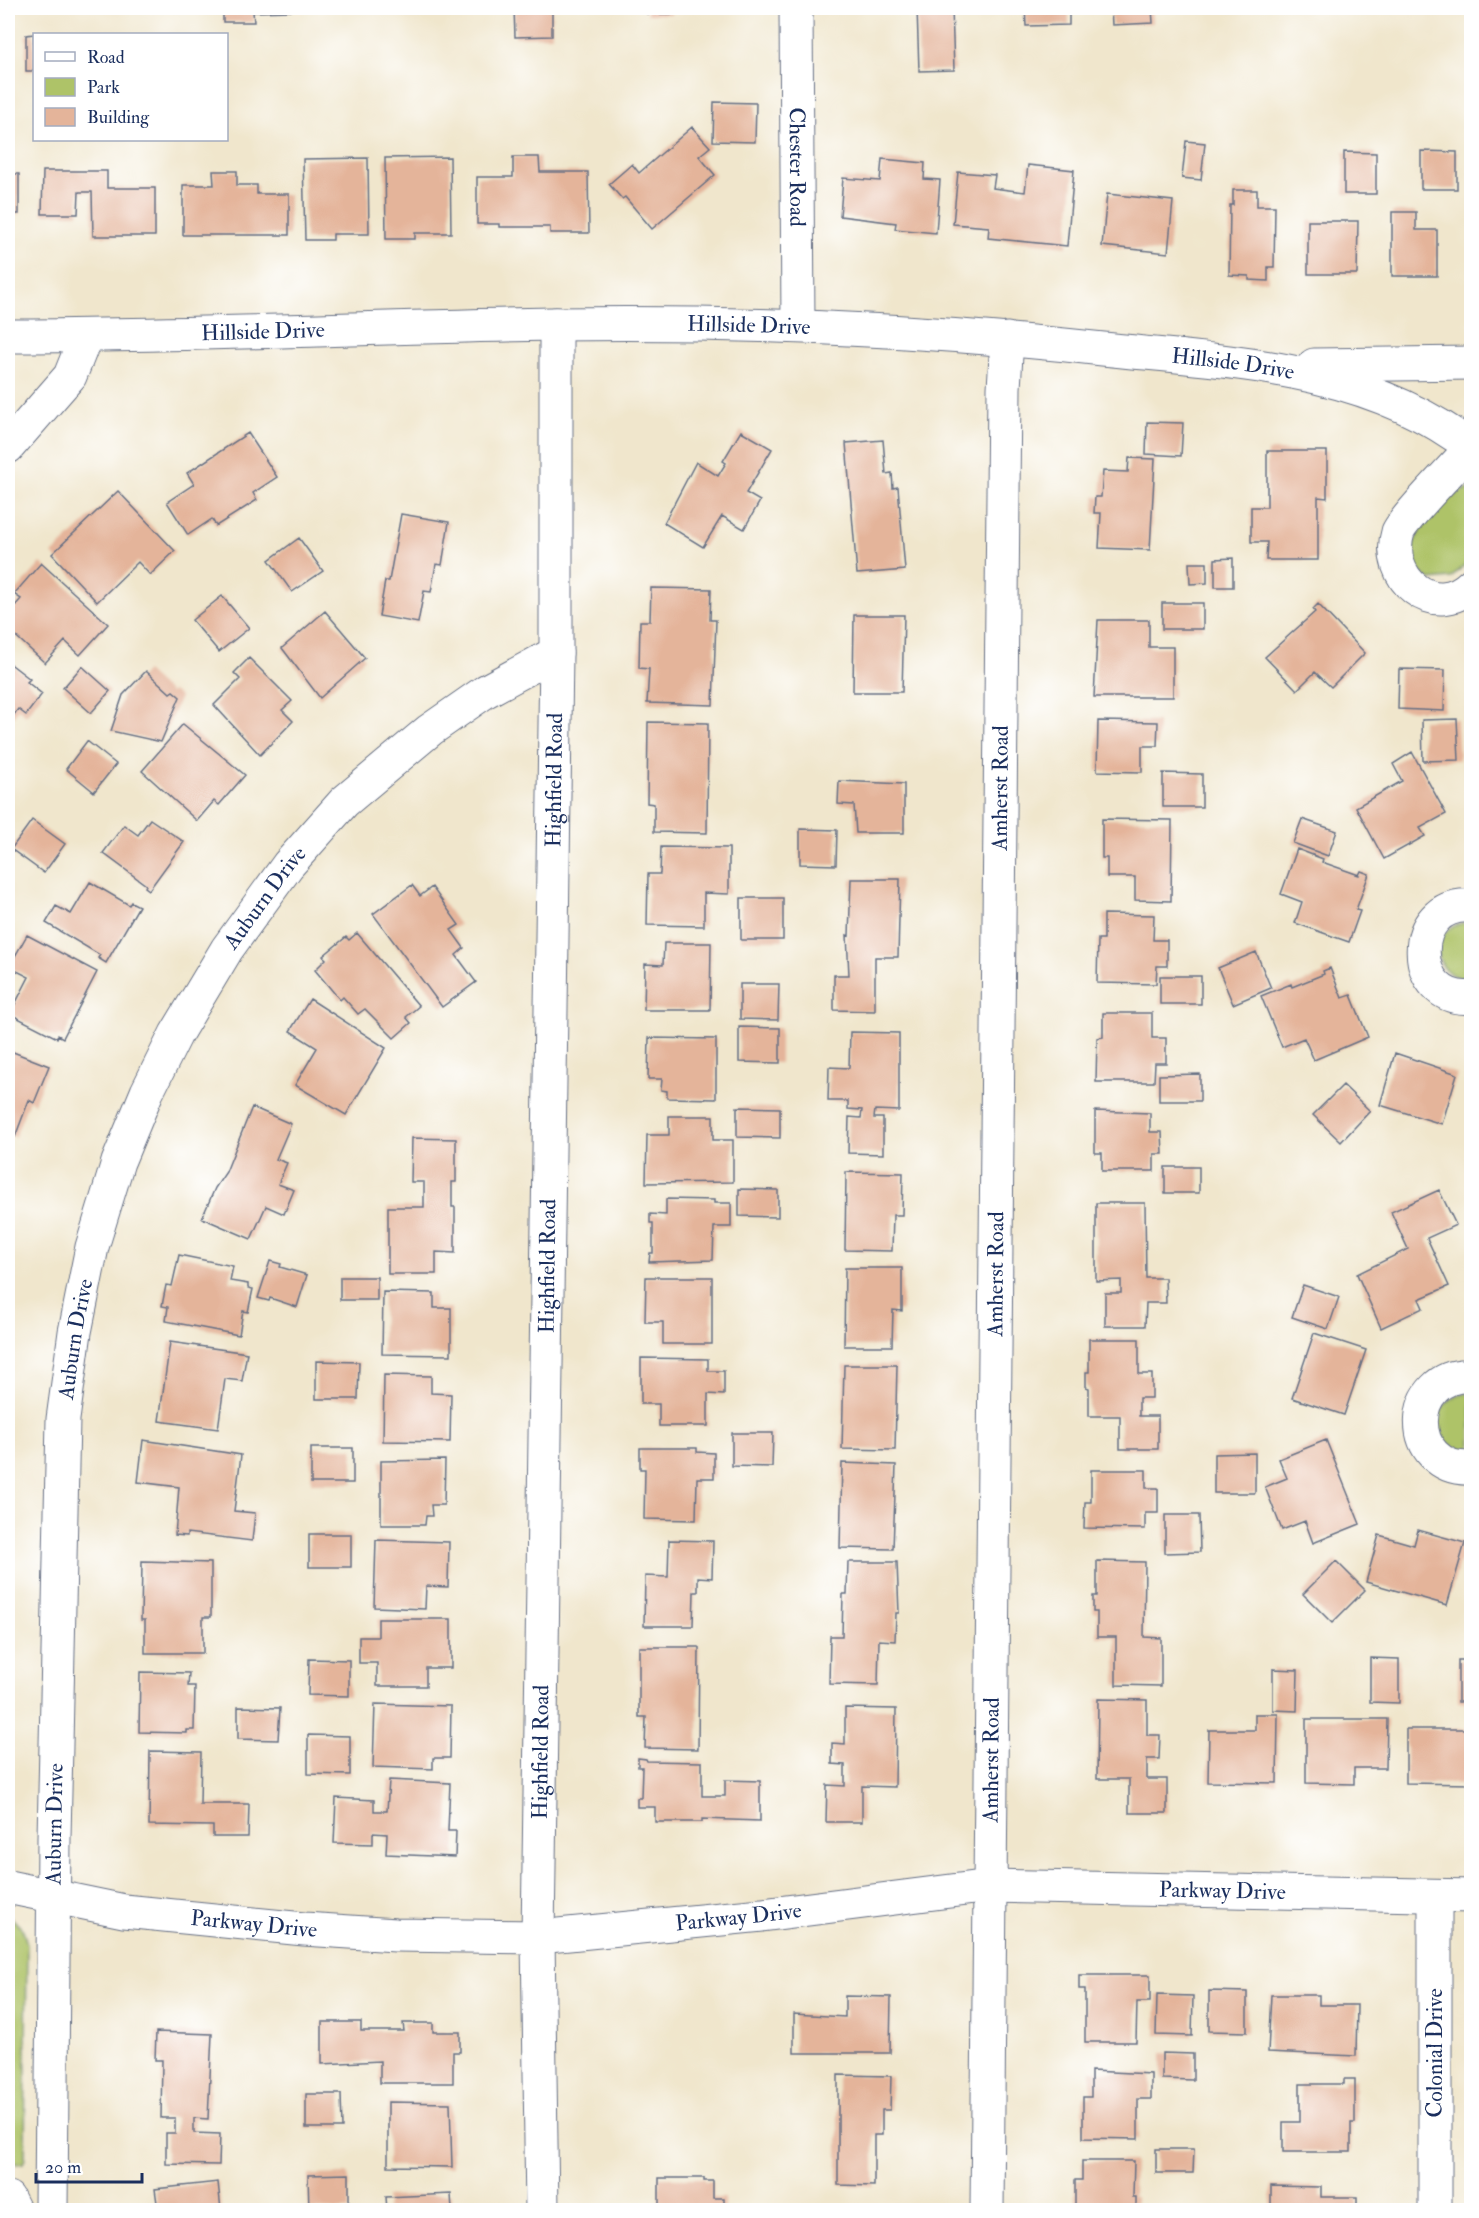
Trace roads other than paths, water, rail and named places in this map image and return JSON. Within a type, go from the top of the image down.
[{"type":"street","name":"Chester Road","points":[[796,8],[798,327]]},
{"type":"street","name":"Hillside Drive","points":[[8,336],[556,324],[798,327],[1007,339],[1263,366],[1352,386],[1410,408],[1445,428],[1471,448],[1399,529],[1394,549],[1400,571],[1410,586],[1431,597],[1452,596],[1472,584]]},
{"type":"street","name":"Highfield Road","points":[[542,2211],[538,1936],[556,653],[556,324]]},
{"type":"street","points":[[8,447],[70,376],[86,336]]},
{"type":"street","name":"Amherst Road","points":[[987,2211],[1004,388],[1007,339]]},
{"type":"street","points":[[1263,366],[1472,363]]},
{"type":"street","name":"Auburn Drive","points":[[51,2211],[63,1419],[75,1332],[92,1246],[118,1162],[147,1092],[176,1034],[227,949],[288,865],[344,802],[430,730],[486,691],[556,653]]},
{"type":"street","points":[[1472,906],[1448,909],[1435,918],[1426,931],[1422,947],[1423,963],[1429,977],[1440,989],[1453,995],[1472,997]]},
{"type":"street","points":[[1472,1376],[1447,1380],[1434,1389],[1424,1402],[1420,1418],[1422,1433],[1428,1448],[1439,1460],[1450,1466],[1472,1468]]},
{"type":"street","name":"Parkway Drive","points":[[8,1887],[124,1911],[304,1929],[396,1935],[538,1936],[762,1915],[990,1887],[1472,1896]]},
{"type":"street","name":"Colonial Drive","points":[[1435,1896],[1436,2211]]},
{"type":"street","points":[[8,2198],[14,2211]]}]
